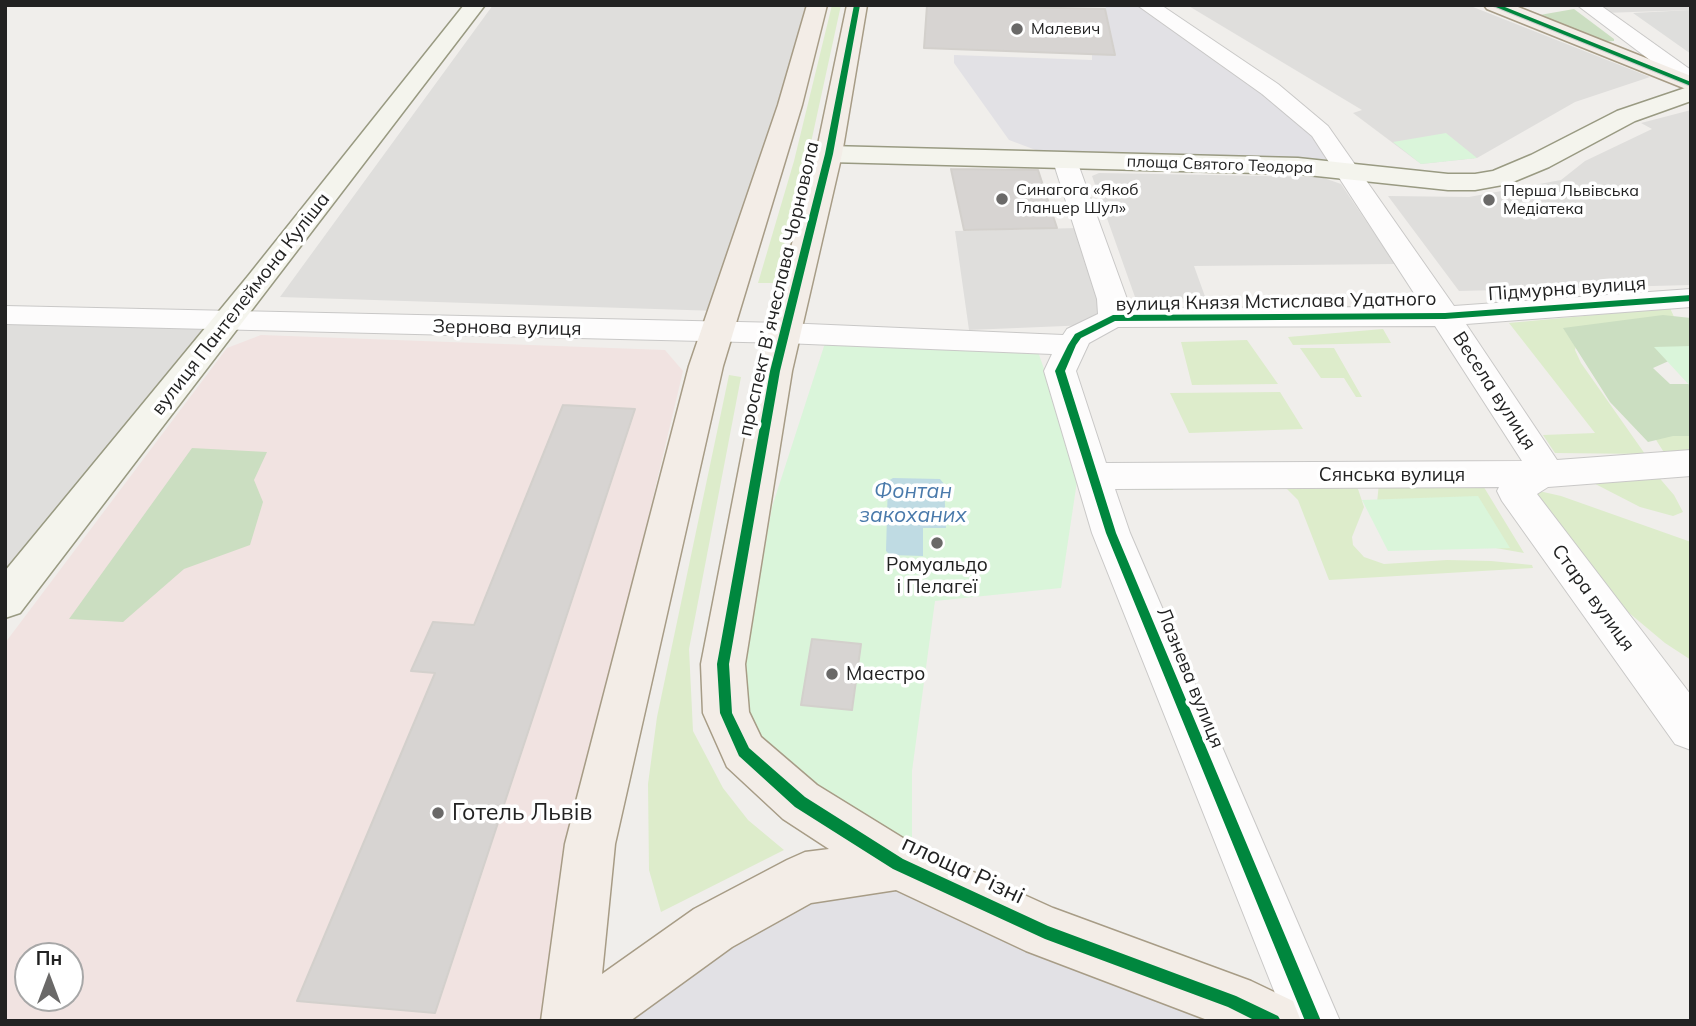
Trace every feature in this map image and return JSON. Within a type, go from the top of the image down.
[{"type":"main road","name":"проспект Вʼячеслава Чорновола","points":[[569,1021],[590,844],[702,379],[790,105],[817,5]]},
{"type":"main road","name":"проспект Вʼячеслава Чорновола","points":[[723,664],[775,370],[829,153],[857,5]]},
{"type":"main road","points":[[1494,5],[1691,82]]},
{"type":"main road","name":"площа Різні","points":[[723,664],[726,713],[744,752],[800,803],[898,864],[1045,932],[1231,1001],[1273,1021]]},
{"type":"main road","name":"площа Різні","points":[[593,1021],[596,1012],[713,928],[805,878],[898,864]]},
{"type":"street","name":"вулиця Пантелеймона Куліша","points":[[5,601],[229,321],[475,5]]},
{"type":"street","name":"площа Святого Теодора","points":[[1147,5],[1270,89],[1320,131],[1349,170]]},
{"type":"street","points":[[1587,5],[1691,82]]},
{"type":"street","points":[[1608,51],[1625,53],[1639,49],[1639,42]]},
{"type":"street","points":[[1349,170],[1448,182],[1475,182],[1499,178],[1546,158],[1626,116],[1691,93]]},
{"type":"street","name":"площа Святого Теодора","points":[[829,153],[1298,166],[1349,170]]},
{"type":"street","points":[[1065,161],[1111,299],[1113,318]]},
{"type":"street","name":"Весела вулиця","points":[[1349,170],[1539,458],[1540,474]]},
{"type":"street","name":"Підмурна вулиця","points":[[1446,316],[1691,298]]},
{"type":"street","name":"Зернова вулиця","points":[[5,315],[785,334]]},
{"type":"street","name":"вулиця Князя Мстислава Удатного","points":[[1072,345],[1078,336],[1113,318],[1446,316]]},
{"type":"street","points":[[785,334],[1072,345]]},
{"type":"street","name":"Лазнева вулиця","points":[[1072,345],[1060,371],[1111,533],[1312,1021]]},
{"type":"street","name":"Сянська вулиця","points":[[1093,476],[1540,474],[1691,463]]},
{"type":"street","name":"Стара вулиця","points":[[1540,474],[1515,491],[1691,730]]},
{"type":"shaded area","points":[[493,5],[811,5],[718,311],[280,297]]},
{"type":"shaded area","points":[[1107,5],[1147,5],[1216,51],[1344,162],[1065,161],[1009,140],[954,63],[954,55],[1092,60],[1092,54],[1115,55],[1105,9]]},
{"type":"shaded area","points":[[1187,5],[1468,5],[1650,77],[1575,102],[1477,158],[1421,164],[1353,113],[1362,110]]},
{"type":"shaded area","points":[[1592,5],[1691,5],[1691,10],[1604,13]]},
{"type":"shaded area","points":[[1691,10],[1691,54],[1633,13]]},
{"type":"shaded area","points":[[1691,110],[1691,285],[1459,291],[1388,196],[1469,197],[1561,180],[1585,161],[1652,129],[1641,123]]},
{"type":"shaded area","points":[[1099,173],[1321,177],[1341,184],[1395,264],[1194,266],[1207,302],[1152,303],[1135,297],[1092,176]]},
{"type":"shaded area","points":[[1078,228],[1105,308],[1089,325],[969,330],[955,231]]},
{"type":"shaded area","points":[[5,321],[200,328],[207,336],[5,585]]},
{"type":"shaded area","points":[[261,335],[665,350],[683,371],[603,708],[540,1021],[5,1021],[5,643],[227,348]]},
{"type":"shaded area","points":[[898,864],[1273,1021],[593,1021],[713,928]]},
{"type":"green space","points":[[832,5],[841,5],[807,161],[774,283],[758,283],[794,161]]},
{"type":"green space","points":[[1574,9],[1614,41],[1601,42],[1534,16]]},
{"type":"green space","points":[[1446,133],[1477,158],[1421,164],[1393,142]]},
{"type":"green space","points":[[1670,308],[1675,319],[1577,342],[1575,350],[1581,363],[1645,454],[1555,453],[1543,435],[1595,433],[1509,323]]},
{"type":"green space","points":[[1663,315],[1691,318],[1691,358],[1671,360],[1653,368],[1670,384],[1691,384],[1691,436],[1673,436],[1648,442],[1610,402],[1563,328]]},
{"type":"green space","points":[[1383,329],[1391,343],[1293,345],[1288,337]]},
{"type":"green space","points":[[826,340],[1037,349],[1079,468],[1061,588],[935,601],[912,771],[912,846],[805,793],[759,747],[740,694],[772,507]]},
{"type":"green space","points":[[1247,340],[1278,384],[1192,385],[1181,342]]},
{"type":"green space","points":[[1691,346],[1691,387],[1654,347]]},
{"type":"green space","points":[[1300,348],[1334,348],[1362,397],[1356,397],[1344,378],[1321,378]]},
{"type":"green space","points":[[729,375],[741,377],[689,649],[693,731],[723,788],[748,820],[784,850],[661,912],[649,870],[648,784],[657,717]]},
{"type":"green space","points":[[1280,392],[1303,429],[1189,433],[1170,393]]},
{"type":"green space","points":[[1691,394],[1691,455],[1665,454],[1651,432]]},
{"type":"green space","points":[[192,448],[267,452],[254,480],[263,502],[250,545],[184,569],[123,622],[69,619]]},
{"type":"green space","points":[[1118,466],[1355,480],[1364,507],[1352,537],[1353,545],[1364,557],[1384,564],[1447,560],[1491,561],[1532,565],[1533,568],[1329,580],[1298,500],[1287,489],[1173,486],[1173,490],[1124,490]]},
{"type":"green space","points":[[1572,472],[1656,474],[1674,495],[1683,512],[1673,516],[1640,507]]},
{"type":"green space","points":[[1379,483],[1482,484],[1524,553],[1450,540],[1377,503]]},
{"type":"green space","points":[[1539,491],[1561,496],[1691,542],[1691,660],[1665,643],[1622,607],[1531,496]]},
{"type":"green space","points":[[1478,496],[1510,548],[1388,551],[1362,500]]},
{"type":"water","name":"Фонтан закоханих","points":[[893,478],[940,479],[944,484],[946,528],[923,528],[923,556],[890,555],[886,551],[888,481]]},
{"type":"building","name":"Малевич","points":[[927,5],[1105,9],[1115,55],[924,48]]},
{"type":"building","name":"Синагога «Якоб Гланцер Шул»","points":[[951,169],[1038,170],[1057,228],[964,230]]},
{"type":"building","name":"Готель Львів","points":[[563,405],[635,409],[435,1013],[297,1001],[435,673],[411,671],[433,622],[474,625]]},
{"type":"building","name":"Маестро","points":[[812,639],[861,644],[852,710],[801,705]]},
{"type":"tram line","points":[[1491,5],[1691,86]]},
{"type":"cycle path","points":[[857,5],[829,154],[775,371],[723,664],[726,713],[744,752],[800,802],[898,864],[1045,932],[1231,1001],[1273,1021]]},
{"type":"cycle path","points":[[1494,5],[1691,84]]},
{"type":"cycle path","points":[[1313,1021],[1111,533],[1060,371],[1072,345],[1078,336],[1113,318],[1445,316],[1691,298]]},
{"type":"place","name":"Малевич","points":[[1017,29]]},
{"type":"place","name":"Синагога «Якоб Гланцер Шул»","points":[[1002,199]]},
{"type":"place","name":"Перша Львівська Медіатека","points":[[1489,200]]},
{"type":"place","name":"Ромуальдо і Пелагеї","points":[[937,543]]},
{"type":"place","name":"Маестро","points":[[832,674]]},
{"type":"place","name":"Готель Львів","points":[[438,813]]}]
